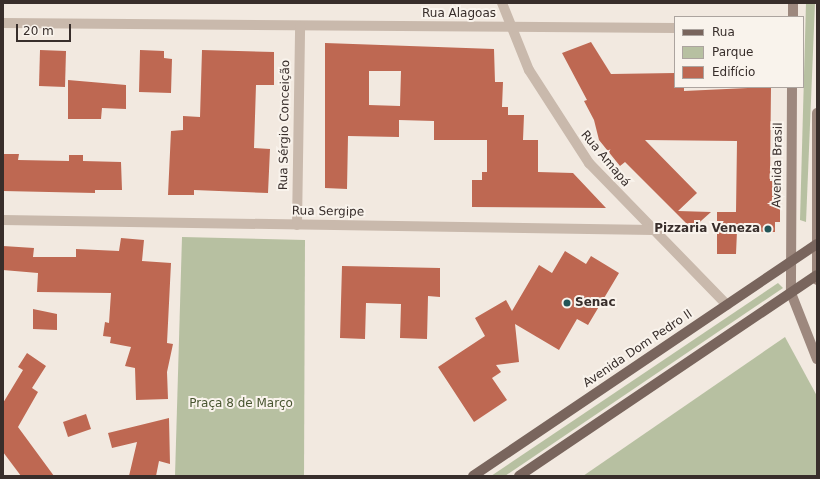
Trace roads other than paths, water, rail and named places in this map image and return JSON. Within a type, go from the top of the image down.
[{"type":"main road","points":[[793,3],[793,16]]},
{"type":"main road","name":"Avenida Brasil","points":[[792,88],[789,263],[791,292],[817,359]]},
{"type":"main road","points":[[519,476],[791,292],[817,277],[817,113]]},
{"type":"main road","name":"Avenida Dom Pedro II","points":[[473,476],[816,244]]},
{"type":"street","name":"Rua Amapá","points":[[502,3],[510,27],[529,70],[566,132],[600,175],[727,305]]},
{"type":"street","name":"Rua Alagoas","points":[[3,24],[674,28]]},
{"type":"street","name":"Rua Sérgio Conceição","points":[[297,225],[300,26]]},
{"type":"street","name":"Rua Sergipe","points":[[3,220],[653,230]]},
{"type":"place","name":"Pizzaria Veneza","points":[[768,229]]},
{"type":"place","name":"Senac","points":[[567,303]]},
{"type":"park label","name":"Praça 8 de Março","points":[[241,404]]}]
